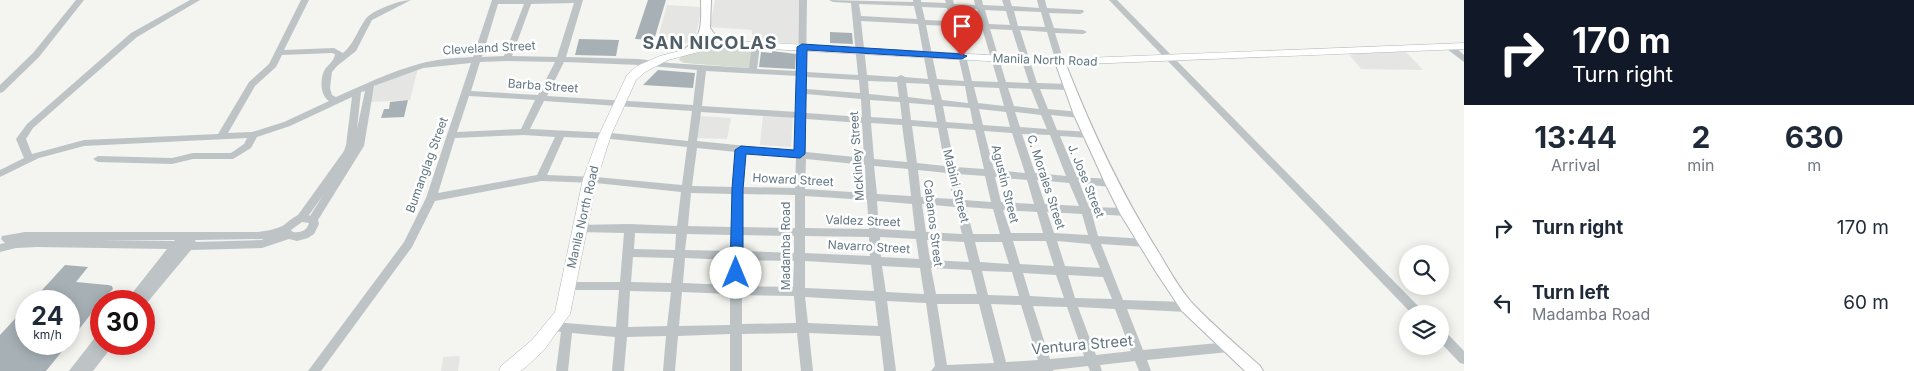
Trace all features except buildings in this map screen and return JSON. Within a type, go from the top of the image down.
[{"type":"highway","name":"Manila North Road","points":[[507,371],[520,362],[553,327],[562,314],[578,228],[590,180],[605,135],[631,78],[641,69],[652,63],[688,51],[727,44],[1060,62],[1464,46]]},
{"type":"main road","points":[[688,51],[700,44],[704,29],[706,0]]},
{"type":"main road","points":[[704,29],[711,37],[727,44]]},
{"type":"main road","points":[[1060,62],[1080,115],[1126,212],[1187,307],[1255,371]]},
{"type":"street","points":[[0,90],[36,55],[80,0]]},
{"type":"street","points":[[29,159],[22,139],[35,121],[134,35],[196,0]]},
{"type":"street","points":[[221,137],[252,84],[269,70],[305,0]]},
{"type":"street","points":[[335,101],[328,96],[326,88],[328,72],[353,49],[369,19],[407,0]]},
{"type":"street","name":"Madamba Road","points":[[803,0],[800,91],[799,292],[801,328],[807,371]]},
{"type":"street","points":[[833,0],[1008,4],[1044,10],[1080,12]]},
{"type":"street","name":"McKinley Street","points":[[855,0],[867,121],[876,261],[890,371]]},
{"type":"street","points":[[1041,0],[1060,62]]},
{"type":"street","points":[[1113,0],[1411,305]]},
{"type":"street","points":[[496,1],[579,1],[561,59],[524,132]]},
{"type":"street","name":"Bumanglag Street","points":[[314,371],[408,244],[431,198],[496,1]]},
{"type":"street","points":[[506,58],[529,1]]},
{"type":"street","points":[[887,1],[890,19]]},
{"type":"street","name":"Mabini Street","points":[[918,2],[951,170],[1001,369]]},
{"type":"street","name":"Agustin Street","points":[[950,3],[1005,237],[1046,368]]},
{"type":"street","name":"C. Morales Street","points":[[979,3],[984,26],[1012,110],[1016,130],[1061,271],[1094,365]]},
{"type":"street","name":"J. Jose Street","points":[[1008,4],[1014,28],[1034,86],[1086,211],[1094,239],[1145,371]]},
{"type":"street","points":[[858,18],[1083,32]]},
{"type":"street","points":[[756,45],[753,70],[901,78],[969,84],[1070,88]]},
{"type":"street","points":[[1450,47],[1464,59]]},
{"type":"street","points":[[279,53],[334,50],[339,53],[338,61]]},
{"type":"street","name":"Cleveland Street","points":[[0,174],[29,159],[84,143],[253,135],[287,124],[357,91],[421,66],[476,59],[506,58],[652,63],[753,70]]},
{"type":"street","points":[[669,371],[682,228],[694,145],[702,67]]},
{"type":"street","name":"Cabanos Street","points":[[901,78],[925,264],[942,371]]},
{"type":"street","points":[[307,219],[359,146],[370,86]]},
{"type":"street","points":[[307,219],[351,145],[357,91]]},
{"type":"street","points":[[800,91],[1080,115]]},
{"type":"street","name":"Barba Street","points":[[466,93],[1090,135]]},
{"type":"street","points":[[452,135],[524,132],[605,135],[989,174],[1112,183]]},
{"type":"street","points":[[541,178],[561,134]]},
{"type":"street","points":[[98,159],[172,161],[193,156],[234,156],[248,146],[253,135]]},
{"type":"street","points":[[736,371],[736,230],[741,150]]},
{"type":"street","name":"Howard Street","points":[[431,198],[541,178],[590,180],[688,189],[800,192],[960,204],[1126,212]]},
{"type":"street","points":[[0,241],[25,236],[105,241],[160,245],[186,240],[208,245],[262,244],[288,231],[296,220],[307,219],[314,224],[308,233],[297,237],[288,231],[258,236],[186,240],[105,241],[37,243],[16,244],[0,248]]},
{"type":"street","name":"Valdez Street","points":[[578,228],[800,231],[969,238],[1051,237],[1146,243]]},
{"type":"street","points":[[618,371],[630,228]]},
{"type":"street","points":[[150,290],[186,240]]},
{"type":"street","points":[[160,245],[165,248],[172,258]]},
{"type":"street","points":[[142,290],[172,258],[208,245]]},
{"type":"street","name":"Navarro Street","points":[[628,253],[800,257],[1108,272]]},
{"type":"street","points":[[568,286],[624,286],[932,299],[983,299],[1187,307]]},
{"type":"street","points":[[553,327],[620,332],[801,328],[885,331]]},
{"type":"street","points":[[562,371],[567,329]]},
{"type":"street","points":[[1449,343],[1464,359]]},
{"type":"street","name":"Ventura Street","points":[[937,371],[1094,365],[1138,357],[1229,348]]},
{"type":"street","points":[[75,371],[90,352]]},
{"type":"street","points":[[85,371],[99,355]]},
{"type":"shaded area","points":[[715,0],[799,0],[798,44],[752,40],[752,30],[710,27]]},
{"type":"shaded area","points":[[667,5],[702,7],[694,43],[657,41]]},
{"type":"shaded area","points":[[731,46],[753,47],[750,68],[684,63],[679,60],[681,56]]},
{"type":"shaded area","points":[[1405,51],[1423,70],[1361,69],[1348,53]]},
{"type":"shaded area","points":[[418,68],[410,100],[370,102],[375,86]]},
{"type":"shaded area","points":[[763,114],[793,116],[791,147],[760,145]]},
{"type":"shaded area","points":[[700,116],[731,118],[727,139],[696,138]]},
{"type":"shaded area","points":[[460,356],[458,371],[441,371],[443,357]]},
{"type":"district","name":"SAN NICOLAS","points":[[710,43]]},
{"type":"route","points":[[736,273],[736,230],[741,150],[800,154],[802,47],[962,56]]}]
